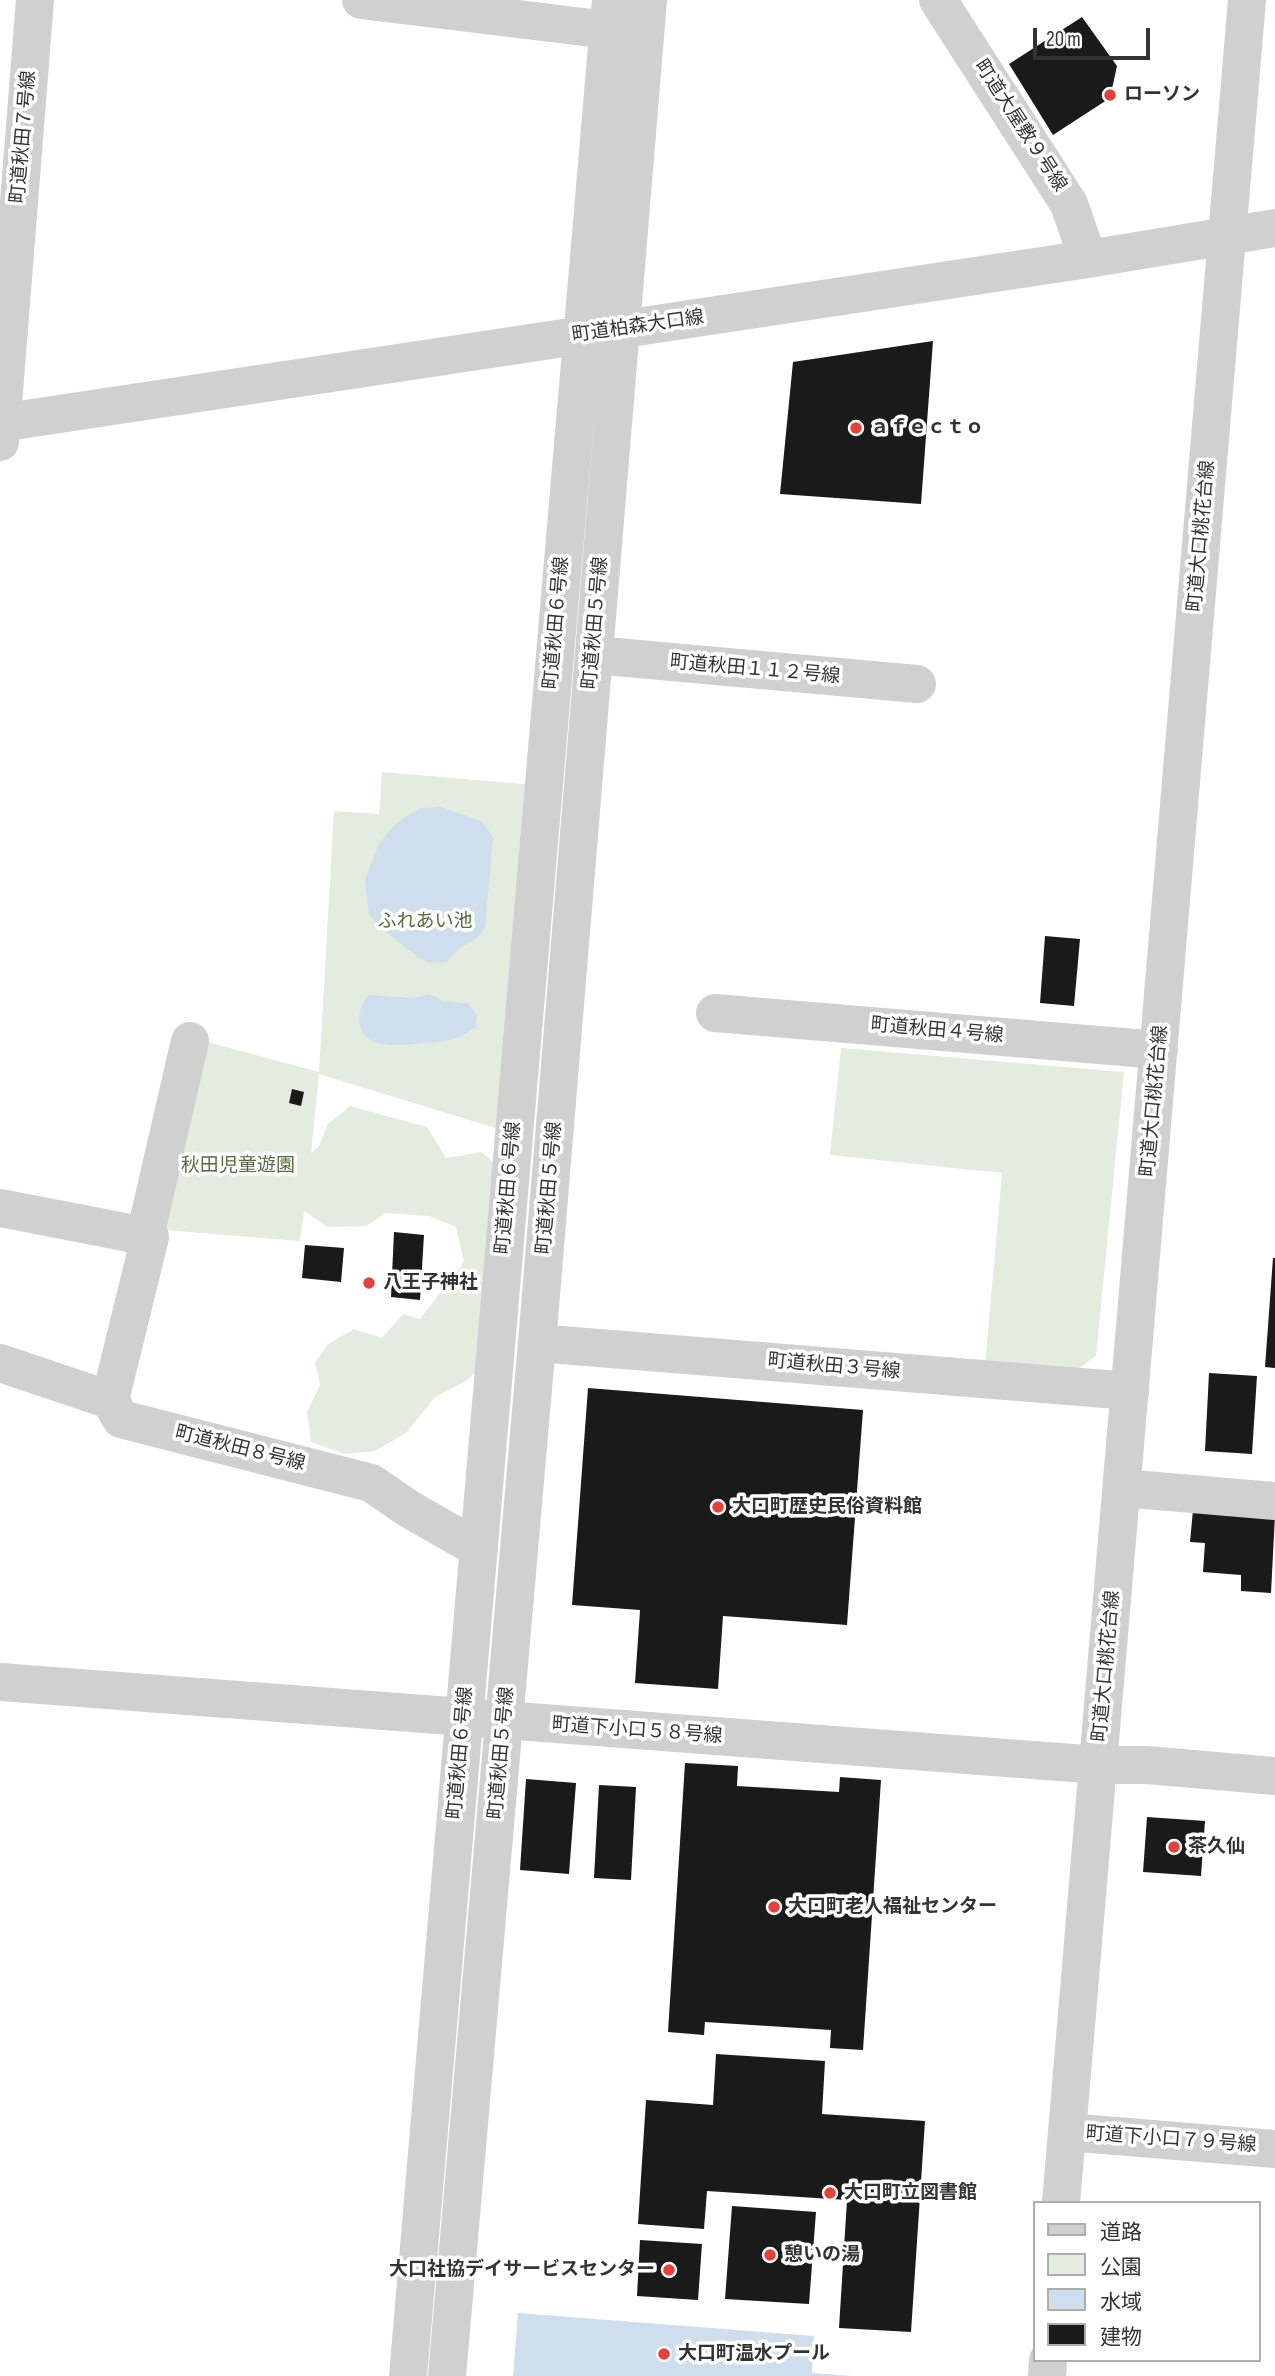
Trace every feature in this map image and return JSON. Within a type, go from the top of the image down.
[{"type":"street","name":"町道秋田７号線","points":[[1,430],[35,0]]},
{"type":"street","points":[[360,0],[609,15]]},
{"type":"street","name":"町道秋田５号線","points":[[447,2376],[537,1343],[648,0]]},
{"type":"street","name":"町道大屋敷９号線","points":[[938,0],[1069,204],[1088,259]]},
{"type":"street","name":"町道大口桃花台線","points":[[1062,2201],[1247,0]]},
{"type":"street","name":"町道秋田６号線","points":[[408,2376],[609,15]]},
{"type":"street","name":"町道柏森大口線","points":[[1,430],[1275,228]]},
{"type":"street","name":"町道秋田１１２号線","points":[[594,655],[917,684]]},
{"type":"street","name":"町道秋田４号線","points":[[715,1013],[1159,1050]]},
{"type":"street","points":[[110,1399],[190,1041]]},
{"type":"street","points":[[0,1208],[147,1236]]},
{"type":"street","name":"町道秋田３号線","points":[[537,1343],[1130,1391]]},
{"type":"street","name":"町道秋田８号線","points":[[0,1363],[110,1399],[121,1419],[371,1483],[479,1549]]},
{"type":"street","points":[[1122,1488],[1275,1501]]},
{"type":"street","name":"町道下小口５８号線","points":[[0,1682],[1275,1776]]},
{"type":"street","name":"町道下小口７９号線","points":[[1068,2132],[1275,2148]]},
{"type":"green space","points":[[382,772],[535,785],[505,1131],[319,1074],[311,1153],[319,1146],[328,1124],[350,1106],[427,1127],[446,1158],[482,1152],[507,1176],[497,1354],[466,1381],[435,1397],[406,1433],[375,1451],[344,1454],[311,1442],[307,1412],[320,1385],[315,1363],[328,1344],[354,1329],[382,1338],[403,1314],[420,1319],[464,1262],[456,1227],[429,1216],[386,1213],[366,1226],[327,1227],[304,1211],[300,1241],[152,1229],[196,1039],[319,1072],[334,811],[379,814]]},
{"type":"green space","points":[[841,1048],[1124,1072],[1096,1356],[1075,1371],[985,1366],[1002,1173],[830,1155]]},
{"type":"water","points":[[441,807],[481,821],[493,837],[485,928],[446,962],[430,963],[419,958],[381,928],[369,914],[365,880],[378,846],[390,830],[420,808]]},
{"type":"water","points":[[428,994],[442,1001],[468,1003],[477,1015],[476,1027],[462,1036],[448,1040],[394,1045],[375,1042],[367,1038],[362,1031],[360,1013],[369,995],[415,998]]},
{"type":"water","name":"大口町温水プール","points":[[518,2313],[814,2336],[812,2373],[853,2376],[513,2376]]},
{"type":"building","points":[[1082,17],[1117,66],[1110,98],[1053,135],[1009,64]]},
{"type":"building","name":"ａｆｅｃｔｏ","points":[[933,341],[921,504],[780,494],[793,362]]},
{"type":"building","points":[[1045,936],[1080,939],[1074,1006],[1040,1003]]},
{"type":"building","points":[[292,1089],[304,1092],[301,1106],[289,1103]]},
{"type":"building","points":[[394,1232],[424,1235],[420,1300],[391,1297]]},
{"type":"building","points":[[305,1245],[344,1248],[341,1282],[302,1278]]},
{"type":"building","points":[[1275,1258],[1275,1368],[1265,1367]]},
{"type":"building","points":[[1209,1373],[1257,1376],[1252,1454],[1205,1451]]},
{"type":"building","name":"大口町歴史民俗資料館","points":[[588,1388],[863,1410],[847,1625],[723,1616],[718,1689],[635,1683],[640,1610],[572,1605]]},
{"type":"building","points":[[1193,1510],[1275,1515],[1271,1593],[1241,1591],[1241,1575],[1203,1572],[1205,1543],[1190,1542]]},
{"type":"building","name":"大口町老人福祉センター","points":[[685,1763],[738,1766],[737,1786],[839,1792],[840,1777],[881,1780],[863,2050],[830,2048],[831,2030],[705,2022],[704,2035],[668,2032]]},
{"type":"building","points":[[526,1779],[576,1783],[569,1874],[520,1870]]},
{"type":"building","points":[[599,1785],[636,1787],[631,1880],[594,1878]]},
{"type":"building","name":"茶久仙","points":[[1147,1817],[1205,1821],[1201,1876],[1143,1872]]},
{"type":"building","name":"大口町立図書館","points":[[716,2054],[825,2061],[822,2114],[925,2121],[911,2332],[839,2328],[847,2200],[707,2191],[704,2229],[638,2224],[646,2100],[713,2105]]},
{"type":"building","name":"憩いの湯","points":[[732,2206],[816,2212],[809,2304],[725,2299]]},
{"type":"building","name":"大口社協デイサービスセンター","points":[[640,2240],[702,2244],[698,2300],[637,2296]]},
{"type":"place","name":"ローソン","points":[[1110,95]]},
{"type":"place","name":"ａｆｅｃｔｏ","points":[[856,428]]},
{"type":"place","name":"八王子神社","points":[[369,1283]]},
{"type":"place","name":"大口町歴史民俗資料館","points":[[718,1507]]},
{"type":"place","name":"茶久仙","points":[[1174,1847]]},
{"type":"place","name":"大口町老人福祉センター","points":[[774,1907]]},
{"type":"place","name":"大口町立図書館","points":[[830,2193]]},
{"type":"place","name":"憩いの湯","points":[[770,2255]]},
{"type":"place","name":"大口社協デイサービスセンター","points":[[669,2270]]},
{"type":"place","name":"大口町温水プール","points":[[664,2354]]},
{"type":"park label","name":"ふれあい池","points":[[425,922]]},
{"type":"park label","name":"秋田児童遊園","points":[[238,1166]]}]
